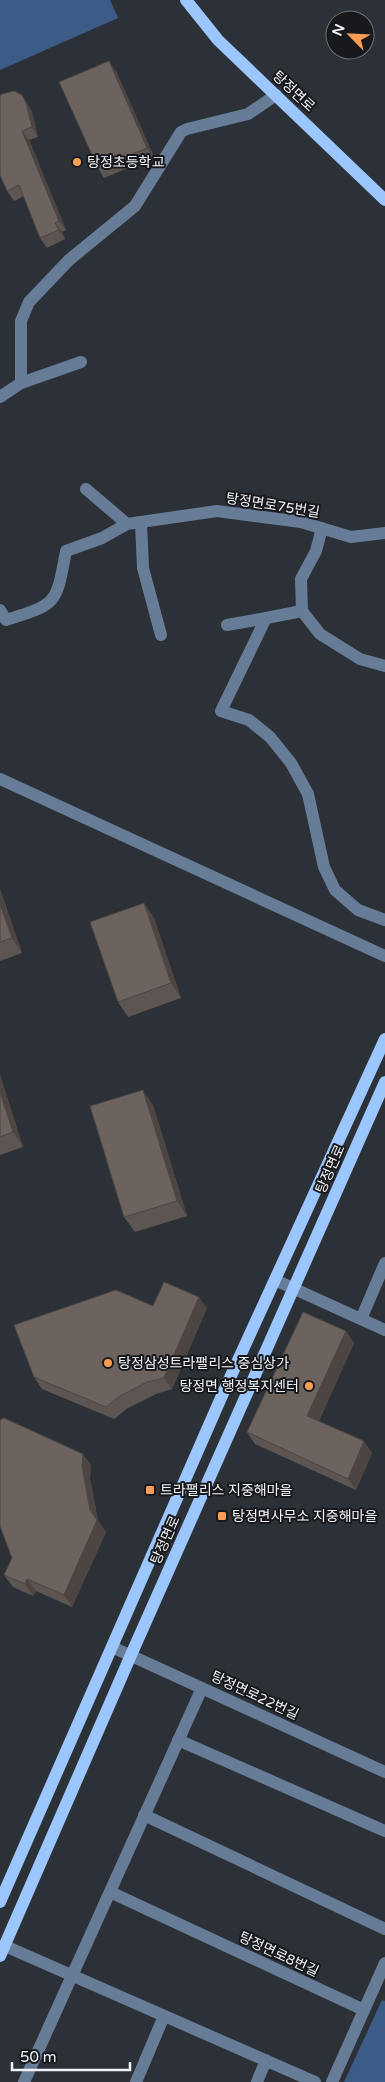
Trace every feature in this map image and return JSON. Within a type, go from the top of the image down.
[{"type":"main road","name":"탕정면로","points":[[186,0],[218,40],[385,200]]},
{"type":"main road","name":"탕정면로","points":[[0,1902],[224,1391],[385,1039]]},
{"type":"main road","name":"탕정면로","points":[[2,1951],[385,1082]]},
{"type":"street","points":[[21,383],[21,321],[29,302],[69,260],[135,206],[181,132],[186,129],[248,114],[276,95]]},
{"type":"street","points":[[0,397],[21,383],[81,362]]},
{"type":"street","points":[[86,489],[127,524]]},
{"type":"street","name":"탕정면로75번길","points":[[0,610],[6,620],[39,610],[52,601],[59,589],[66,551],[102,538],[127,524],[217,511],[301,522],[350,536],[385,533]]},
{"type":"street","points":[[140,523],[143,568],[161,635]]},
{"type":"street","points":[[322,528],[316,551],[302,579],[302,611],[320,634],[360,659],[385,666]]},
{"type":"street","points":[[227,626],[302,611]]},
{"type":"street","points":[[266,618],[221,712],[249,720],[270,737],[290,763],[308,794],[324,867],[335,890],[358,910],[385,920]]},
{"type":"street","points":[[0,779],[385,956]]},
{"type":"street","points":[[361,1319],[385,1263]]},
{"type":"street","points":[[275,1280],[385,1330]]},
{"type":"street","name":"탕정면로22번길","points":[[112,1647],[385,1772]]},
{"type":"street","points":[[24,2082],[202,1688]]},
{"type":"street","points":[[178,1740],[385,1831]]},
{"type":"street","points":[[144,1815],[385,1929]]},
{"type":"street","name":"탕정면로8번길","points":[[110,1892],[364,2010]]},
{"type":"street","points":[[2,1951],[72,1976],[315,2082]]},
{"type":"street","points":[[332,2082],[385,1963]]},
{"type":"street","points":[[136,2082],[164,2016]]},
{"type":"street","points":[[256,2082],[266,2060]]},
{"type":"shaded area","points":[[0,0],[110,0],[118,18],[0,70]]},
{"type":"shaded area","points":[[382,2000],[385,2001],[385,2082],[344,2082]]},
{"type":"building","points":[[109,61],[147,148],[98,168],[59,82]]},
{"type":"building","points":[[14,91],[22,95],[26,103],[32,127],[22,131],[59,221],[55,223],[59,230],[40,238],[19,185],[7,191],[0,175],[0,96]]},
{"type":"building","points":[[144,903],[171,983],[118,1002],[90,922]]},
{"type":"building","points":[[0,904],[12,938],[0,942]]},
{"type":"building","points":[[143,1090],[177,1201],[124,1217],[90,1106]]},
{"type":"building","points":[[0,1092],[13,1132],[0,1137]]},
{"type":"building","name":"탕정삼성트라팰리스 중심상가","points":[[164,1282],[199,1297],[164,1378],[147,1382],[120,1396],[106,1407],[34,1377],[14,1325],[116,1290],[153,1306]]},
{"type":"building","name":"탕정면 행정복지센터","points":[[303,1312],[346,1331],[307,1416],[364,1441],[348,1479],[247,1432]]},
{"type":"building","points":[[4,1418],[83,1454],[82,1466],[90,1510],[97,1520],[64,1595],[27,1579],[25,1584],[4,1575],[12,1558],[0,1526],[0,1420]]},
{"type":"place","name":"탕정초등학교","points":[[77,162]]},
{"type":"place","name":"탕정삼성트라팰리스 중심상가","points":[[108,1363]]},
{"type":"place","name":"탕정면 행정복지센터","points":[[309,1386]]},
{"type":"place","name":"트라팰리스 지중해마을","points":[[150,1490]]},
{"type":"place","name":"탕정면사무소 지중해마을","points":[[222,1516]]}]
